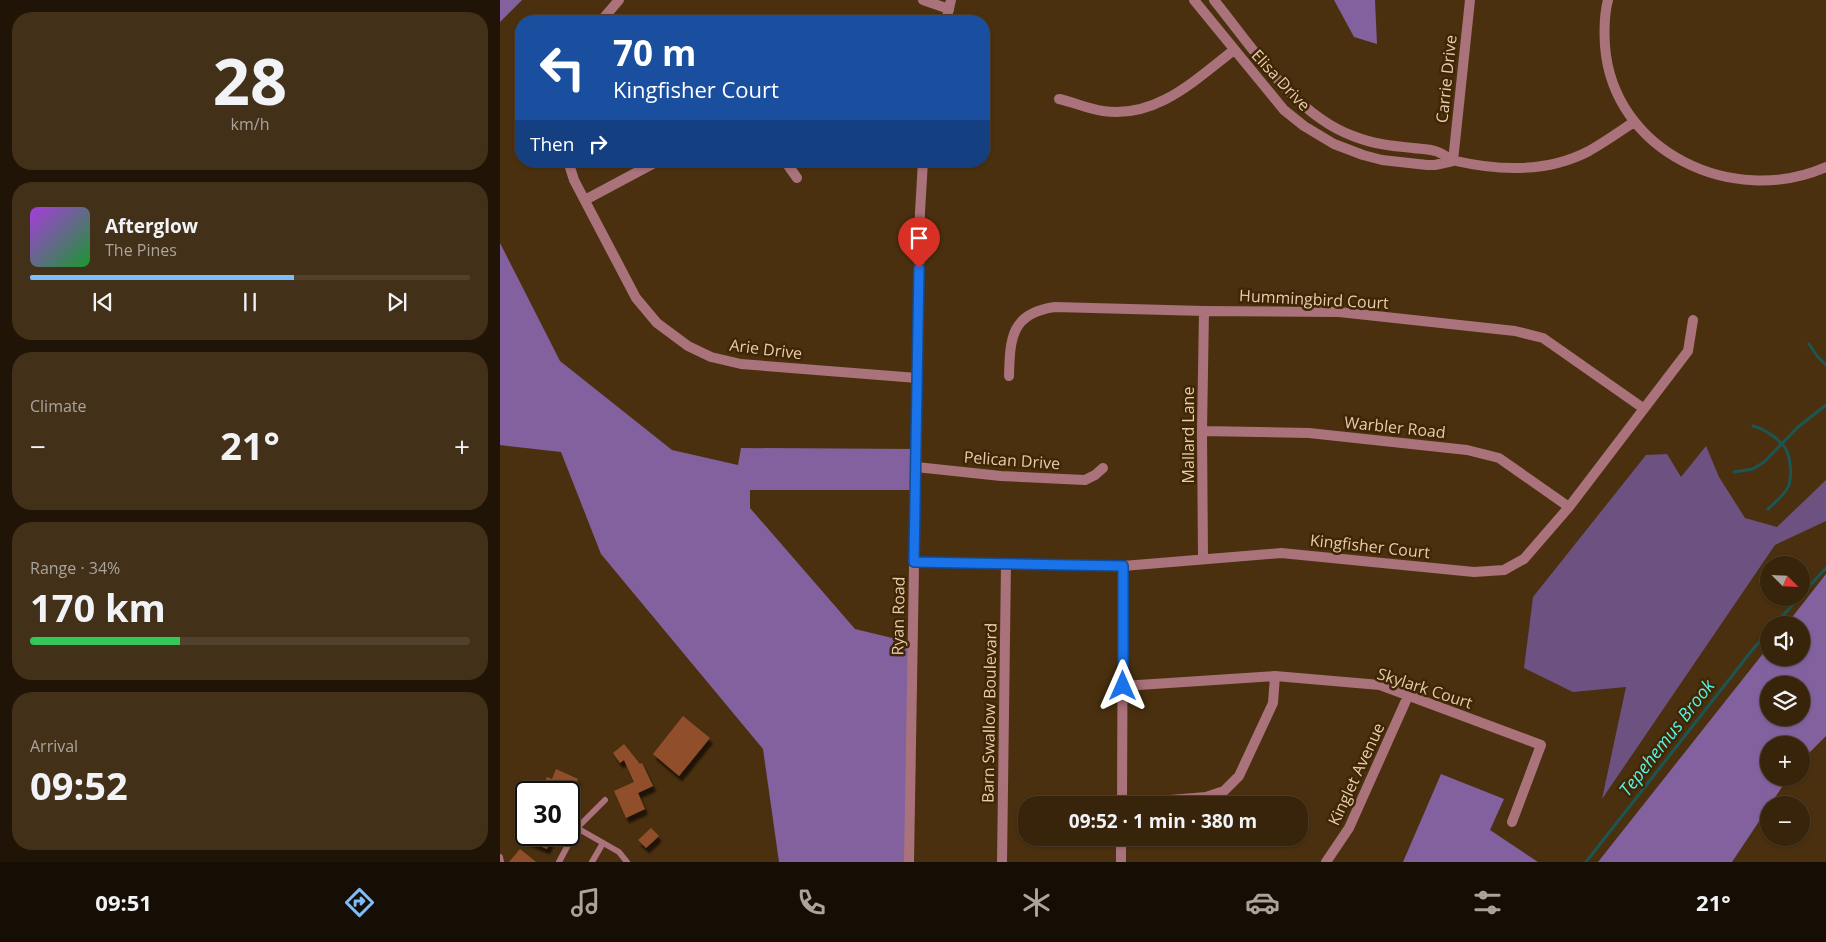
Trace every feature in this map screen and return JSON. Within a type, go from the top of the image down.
[{"type":"street","points":[[606,15],[619,0]]},
{"type":"street","points":[[924,0],[950,4]]},
{"type":"street","name":"Elisa Drive","points":[[1194,0],[1284,110],[1320,136],[1349,150],[1382,160],[1428,165],[1453,161],[1510,168],[1550,165],[1589,151],[1634,122]]},
{"type":"street","name":"Elisa Drive","points":[[1214,0],[1284,87],[1320,119],[1353,136],[1383,145],[1436,151],[1453,161]]},
{"type":"street","name":"Carrie Drive","points":[[1453,161],[1470,0]]},
{"type":"street","points":[[1608,0],[1604,30],[1608,65],[1618,95],[1634,122],[1650,139],[1675,158],[1700,170],[1718,175],[1780,180],[1805,175],[1826,167]]},
{"type":"street","points":[[1058,99],[1112,112],[1135,110],[1150,106],[1174,96],[1234,50]]},
{"type":"street","points":[[1284,110],[1295,98]]},
{"type":"street","points":[[1349,150],[1353,136]]},
{"type":"street","name":"Arie Drive","points":[[570,167],[584,200],[636,298],[657,323],[688,346],[711,357],[741,364],[917,378]]},
{"type":"street","points":[[584,200],[647,167]]},
{"type":"street","points":[[789,167],[797,178]]},
{"type":"street","name":"Ryan Road","points":[[909,862],[920,212],[923,167]]},
{"type":"street","name":"Hummingbird Court","points":[[1009,376],[1010,346],[1013,334],[1023,320],[1034,311],[1055,308],[1339,312],[1515,331],[1543,338],[1644,408]]},
{"type":"street","name":"Mallard Lane","points":[[1203,558],[1202,431],[1204,311]]},
{"type":"street","name":"Kingfisher Court","points":[[914,562],[1123,566],[1281,552],[1474,572],[1504,570],[1524,559],[1569,507],[1688,351],[1693,320]]},
{"type":"street","name":"Warbler Road","points":[[1202,431],[1309,433],[1467,450],[1499,458],[1569,507]]},
{"type":"street","name":"Pelican Drive","points":[[916,467],[1001,476],[1085,480],[1103,468]]},
{"type":"street","name":"Barn Swallow Boulevard","points":[[1002,862],[1006,564]]},
{"type":"street","points":[[1122,796],[1123,566]]},
{"type":"street","points":[[1209,796],[1224,791],[1239,776],[1273,703],[1275,676]]},
{"type":"street","name":"Skylark Court","points":[[1123,686],[1275,676],[1380,685],[1541,745],[1512,822]]},
{"type":"street","name":"Kinglet Avenue","points":[[1326,862],[1349,828],[1408,696]]},
{"type":"street","points":[[1121,846],[1121,862]]},
{"type":"lane","points":[[580,825],[606,800]]},
{"type":"lane","points":[[580,830],[619,852],[627,862]]},
{"type":"lane","points":[[592,862],[603,844]]},
{"type":"lane","points":[[559,862],[567,846]]},
{"type":"lane","points":[[500,857],[501,862]]},
{"type":"shaded area","points":[[500,0],[522,0],[500,22]]},
{"type":"shaded area","points":[[1334,0],[1375,0],[1377,44],[1354,37]]},
{"type":"shaded area","points":[[500,243],[560,361],[672,450],[738,465],[741,448],[916,449],[916,490],[750,490],[750,508],[855,629],[913,643],[909,862],[779,862],[763,749],[601,554],[561,452],[500,445]]},
{"type":"shaded area","points":[[1706,446],[1719,477],[1745,518],[1777,527],[1826,480],[1826,521],[1775,545],[1768,556],[1760,556],[1760,567],[1602,799],[1626,687],[1573,692],[1524,668],[1533,597],[1646,455],[1667,454],[1681,477]]},
{"type":"shaded area","points":[[1826,574],[1826,736],[1810,752],[1810,736],[1760,736],[1760,786],[1783,786],[1776,796],[1760,796],[1760,820],[1732,862],[1598,862],[1760,657],[1760,666],[1810,666],[1810,616],[1793,616],[1801,606],[1810,606],[1810,594]]},
{"type":"shaded area","points":[[1441,774],[1504,799],[1490,830],[1538,862],[1403,862]]},
{"type":"building","points":[[683,716],[710,738],[679,776],[653,754]]},
{"type":"building","points":[[624,744],[640,764],[642,763],[653,786],[638,793],[645,809],[626,818],[614,791],[634,782],[624,760],[620,763],[613,753]]},
{"type":"building","points":[[556,769],[578,779],[577,781],[545,781],[547,777],[552,779]]},
{"type":"building","points":[[651,828],[659,836],[646,848],[638,840]]},
{"type":"building","points":[[520,849],[536,862],[509,862]]},
{"type":"waterway","points":[[1809,344],[1826,365]]},
{"type":"waterway","points":[[1734,472],[1753,469],[1764,462],[1798,427],[1826,405]]},
{"type":"waterway","points":[[1753,426],[1764,430],[1779,441],[1785,448],[1789,458],[1789,485],[1768,509]]},
{"type":"waterway","name":"Tepehemus Brook","points":[[1810,585],[1826,568]]},
{"type":"waterway","name":"Tepehemus Brook","points":[[1782,616],[1792,606]]},
{"type":"waterway","name":"Tepehemus Brook","points":[[1586,862],[1760,641]]},
{"type":"route","points":[[919,268],[914,562],[1123,566],[1123,686]]}]
